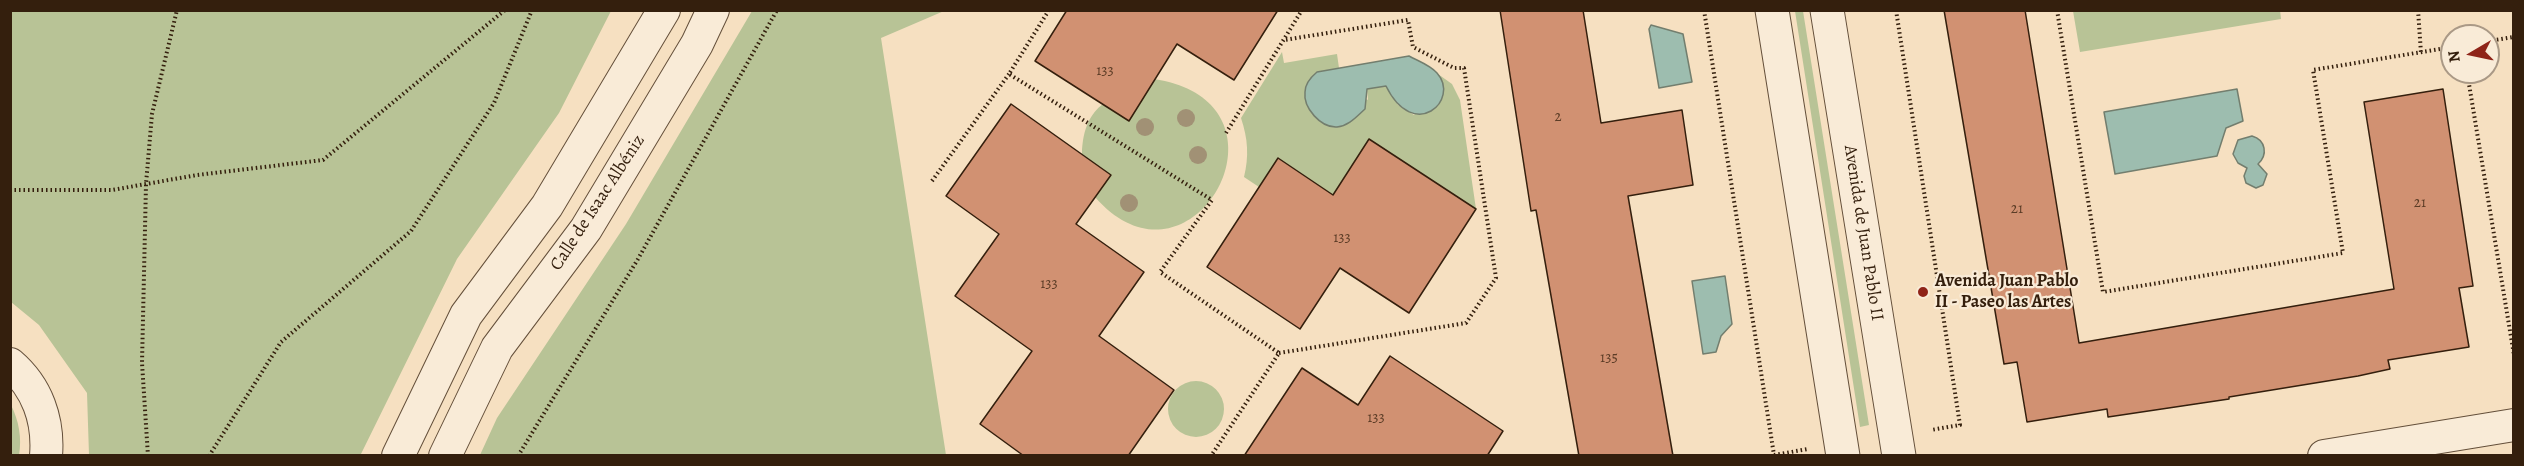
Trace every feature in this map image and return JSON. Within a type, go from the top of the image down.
[{"type":"street","points":[[398,456],[466,315],[547,206],[664,10]]},
{"type":"street","name":"Calle de Isaac Albéniz","points":[[445,456],[497,348],[586,229],[697,44],[713,10]]},
{"type":"street","points":[[1773,10],[1844,456]]},
{"type":"street","name":"Avenida de Juan Pablo II","points":[[1827,10],[1899,456]]},
{"type":"street","points":[[10,363],[21,373],[40,402],[47,436],[46,456]]},
{"type":"street","points":[[2324,456],[2514,425]]},
{"type":"path","points":[[148,456],[142,363],[146,184],[152,114],[177,10]]},
{"type":"path","points":[[10,190],[112,190],[197,175],[323,160],[505,10]]},
{"type":"path","points":[[209,456],[281,342],[411,231],[494,103],[532,10]]},
{"type":"path","points":[[518,456],[638,259],[777,10]]},
{"type":"path","points":[[932,182],[1009,74],[1049,10]]},
{"type":"path","points":[[1226,133],[1302,10]]},
{"type":"path","points":[[1704,10],[1774,456]]},
{"type":"path","points":[[2057,10],[2103,292],[2343,253],[2313,70],[2440,49]]},
{"type":"path","points":[[2418,10],[2421,52]]},
{"type":"path","points":[[1009,74],[1212,200],[1160,272],[1279,352],[1466,323],[1496,278],[1464,68],[1454,68],[1413,47],[1408,20],[1284,40]]},
{"type":"path","points":[[2469,84],[2514,356]]},
{"type":"path","points":[[1211,456],[1279,352]]},
{"type":"green space","points":[[2280,10],[2281,19],[2080,52],[2073,11]]},
{"type":"green space","points":[[10,11],[611,11],[559,113],[457,259],[360,456],[89,455],[87,393],[39,325],[11,302]]},
{"type":"green space","points":[[752,11],[944,11],[881,38],[946,455],[480,455],[497,418],[626,224]]},
{"type":"green space","points":[[1795,11],[1803,11],[1869,425],[1860,427]]},
{"type":"green space","points":[[1282,52],[1284,63],[1337,54],[1339,68],[1317,72],[1368,100],[1367,89],[1386,86],[1398,105],[1414,115],[1443,86],[1438,74],[1452,84],[1460,100],[1476,209],[1369,139],[1333,195],[1278,158],[1259,187],[1244,177],[1247,148],[1241,118]]},
{"type":"green space","points":[[1154,79],[1199,95],[1223,123],[1228,156],[1218,188],[1197,215],[1167,229],[1132,225],[1095,197],[1110,175],[1082,154],[1088,123],[1095,112],[1114,97]]},
{"type":"green space","points":[[1196,381],[1207,383],[1216,389],[1222,398],[1224,409],[1222,420],[1216,429],[1207,435],[1196,437],[1185,435],[1176,429],[1170,420],[1168,409],[1170,398],[1176,389],[1185,383]]},
{"type":"green space","points":[[11,405],[19,430],[19,455],[11,455]]},
{"type":"shaded area","points":[[1651,25],[1683,34],[1692,82],[1659,88],[1649,29]]},
{"type":"shaded area","points":[[1409,56],[1434,70],[1443,84],[1443,94],[1439,104],[1431,111],[1421,114],[1409,112],[1397,103],[1386,86],[1367,89],[1365,109],[1345,125],[1337,127],[1325,124],[1319,121],[1310,110],[1305,98],[1306,86],[1317,72]]},
{"type":"shaded area","points":[[2237,89],[2243,121],[2226,128],[2217,156],[2115,174],[2104,112]]},
{"type":"shaded area","points":[[2252,136],[2263,144],[2263,156],[2258,164],[2267,174],[2263,185],[2256,188],[2246,183],[2244,176],[2247,168],[2238,163],[2233,154],[2238,140]]},
{"type":"shaded area","points":[[1725,276],[1732,324],[1721,336],[1716,352],[1703,354],[1692,281]]},
{"type":"building","points":[[1067,10],[1278,10],[1234,80],[1177,44],[1129,121],[1035,61]]},
{"type":"building","points":[[1500,10],[1583,10],[1601,123],[1682,110],[1693,185],[1628,196],[1673,456],[1579,456],[1536,210],[1531,211]]},
{"type":"building","points":[[1944,10],[2025,10],[2079,343],[2394,289],[2364,102],[2443,89],[2473,286],[2459,288],[2469,347],[2388,360],[2390,369],[2358,376],[2229,397],[2229,399],[2108,417],[2107,409],[2027,422],[2017,362],[2004,364]]},
{"type":"building","points":[[1011,104],[1111,175],[1076,224],[1144,272],[1099,336],[1174,390],[1128,456],[1024,456],[980,424],[1032,351],[955,296],[999,234],[946,196]]},
{"type":"building","points":[[1369,139],[1476,209],[1409,313],[1340,268],[1300,329],[1207,267],[1278,158],[1333,195]]},
{"type":"building","points":[[1390,356],[1503,431],[1487,456],[1244,456],[1302,368],[1358,405]]},
{"type":"place","name":"Avenida Juan Pablo II - Paseo las Artes","points":[[1923,292]]}]
